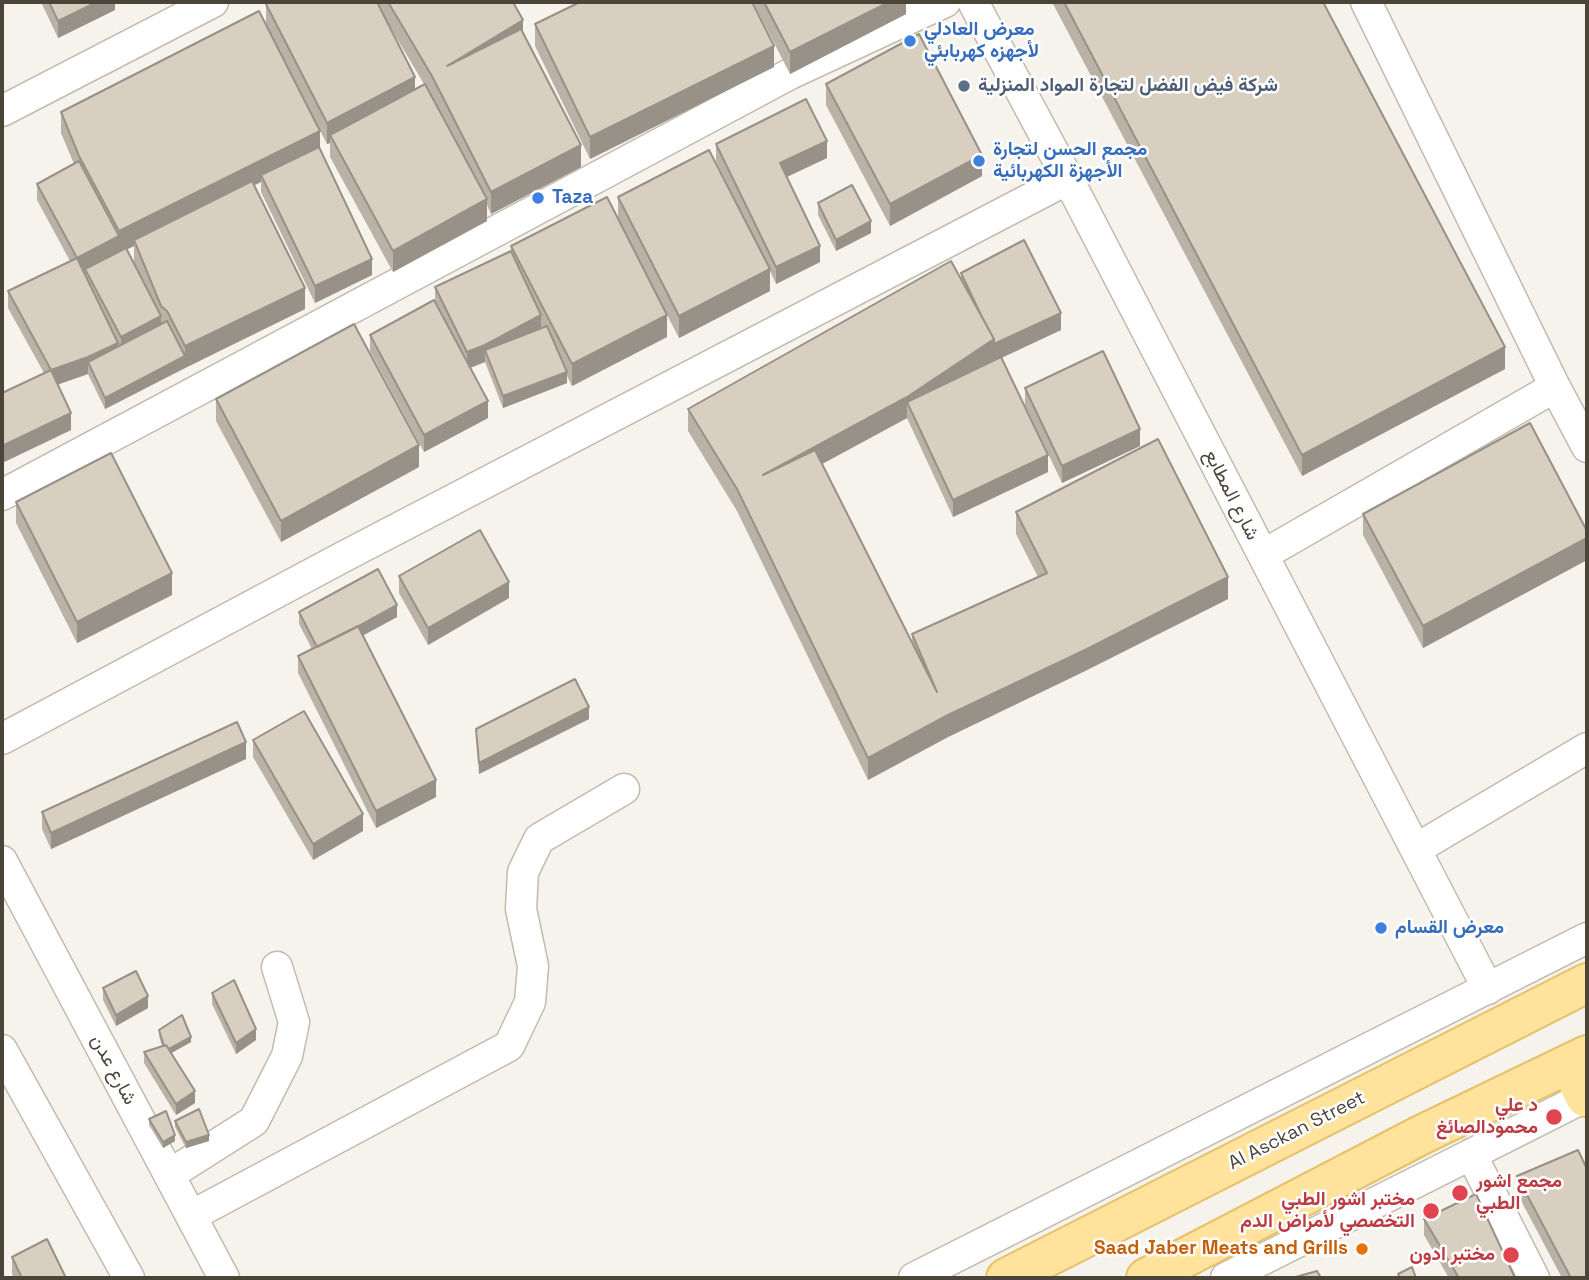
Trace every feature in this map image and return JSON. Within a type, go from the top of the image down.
[{"type":"main road","name":"Al Asckan Street","points":[[1006,1278],[1587,983]]},
{"type":"main road","points":[[1146,1278],[1421,1135],[1582,1078]]},
{"type":"main road","points":[[1394,1082],[1393,1092],[1398,1113],[1412,1130],[1421,1135]]},
{"type":"main road","points":[[1285,1137],[1302,1150],[1308,1159],[1314,1192]]},
{"type":"street","points":[[2,111],[213,2]]},
{"type":"street","points":[[2,495],[790,74],[945,2]]},
{"type":"street","name":"شارع المطابع","points":[[973,2],[1068,179],[1488,989]]},
{"type":"street","points":[[1366,2],[1587,447]]},
{"type":"street","points":[[2,739],[355,551],[1068,179]]},
{"type":"street","points":[[1263,555],[1555,387]]},
{"type":"street","points":[[1416,849],[1587,748]]},
{"type":"street","points":[[191,1216],[509,1046],[530,1002],[533,966],[521,909],[523,872],[539,839],[624,789]]},
{"type":"street","name":"شارع عدن","points":[[2,861],[224,1278]]},
{"type":"street","points":[[914,1278],[1587,937]]},
{"type":"street","points":[[169,1175],[254,1121],[287,1056],[294,1023],[277,967]]},
{"type":"street","points":[[2,1050],[129,1278]]},
{"type":"street","points":[[1226,1278],[1471,1154],[1582,1078]]},
{"type":"street","points":[[1471,1154],[1534,1278]]},
{"type":"building","points":[[49,2],[97,2],[58,21]]},
{"type":"building","points":[[377,2],[415,77],[327,123],[266,4]]},
{"type":"building","points":[[388,2],[513,2],[523,20],[447,66],[521,29],[581,145],[491,192],[432,76]]},
{"type":"building","points":[[580,2],[752,2],[774,46],[590,137],[535,24]]},
{"type":"building","points":[[764,2],[889,2],[790,52]]},
{"type":"building","points":[[1064,2],[1323,2],[1505,347],[1302,455]]},
{"type":"building","points":[[259,11],[320,131],[119,231],[79,156],[61,112]]},
{"type":"building","points":[[919,34],[982,155],[890,204],[826,84]]},
{"type":"building","points":[[425,84],[487,199],[393,251],[330,135]]},
{"type":"building","points":[[806,99],[827,141],[780,163],[820,246],[776,267],[716,144]]},
{"type":"building","points":[[319,147],[372,259],[315,286],[261,175]]},
{"type":"building","points":[[709,150],[770,269],[679,316],[618,197]]},
{"type":"building","points":[[79,161],[119,236],[77,258],[37,184]]},
{"type":"building","points":[[252,181],[305,288],[185,346],[167,311],[161,306],[134,240]]},
{"type":"building","points":[[852,185],[871,221],[836,240],[818,203]]},
{"type":"building","points":[[607,197],[667,315],[572,364],[511,246]]},
{"type":"building","points":[[1024,240],[1061,313],[994,344],[994,339],[961,273]]},
{"type":"building","points":[[126,248],[161,316],[121,337],[85,269]]},
{"type":"building","points":[[511,251],[541,315],[467,352],[435,287]]},
{"type":"building","points":[[77,258],[118,343],[51,370],[8,291]]},
{"type":"building","points":[[951,261],[994,339],[907,397],[763,475],[815,450],[937,692],[912,634],[1047,573],[1016,512],[1158,439],[1228,577],[1085,650],[948,715],[868,758],[737,489],[688,409]]},
{"type":"building","points":[[434,300],[488,401],[424,435],[370,335]]},
{"type":"building","points":[[167,321],[185,356],[105,398],[88,362]]},
{"type":"building","points":[[354,324],[419,445],[281,521],[216,399]]},
{"type":"building","points":[[547,326],[567,372],[503,396],[485,350]]},
{"type":"building","points":[[1103,351],[1140,429],[1062,466],[1025,388]]},
{"type":"building","points":[[1001,357],[1048,455],[953,500],[907,402]]},
{"type":"building","points":[[51,370],[71,413],[2,446],[2,393]]},
{"type":"building","points":[[1530,423],[1587,531],[1587,538],[1423,626],[1363,514]]},
{"type":"building","points":[[111,453],[172,573],[77,622],[16,502]]},
{"type":"building","points":[[480,530],[509,582],[428,628],[399,576]]},
{"type":"building","points":[[378,569],[397,605],[317,647],[299,612]]},
{"type":"building","points":[[358,626],[436,780],[376,811],[298,656]]},
{"type":"building","points":[[575,679],[589,707],[479,763],[476,729]]},
{"type":"building","points":[[304,711],[363,814],[313,844],[253,740]]},
{"type":"building","points":[[237,722],[246,742],[51,833],[42,812]]},
{"type":"building","points":[[136,971],[148,996],[116,1015],[103,988]]},
{"type":"building","points":[[234,980],[256,1029],[236,1043],[212,993]]},
{"type":"building","points":[[182,1015],[191,1037],[169,1049],[164,1046],[159,1030]]},
{"type":"building","points":[[166,1045],[195,1091],[176,1104],[144,1052]]},
{"type":"building","points":[[199,1109],[209,1135],[186,1142],[175,1121]]},
{"type":"building","points":[[166,1111],[175,1135],[163,1142],[149,1119]]},
{"type":"building","points":[[1578,1150],[1587,1169],[1587,1278],[1571,1278],[1517,1176]]},
{"type":"building","points":[[1476,1194],[1515,1278],[1459,1278],[1424,1219]]},
{"type":"building","points":[[47,1239],[66,1278],[22,1278],[12,1257]]},
{"type":"building","points":[[1412,1267],[1416,1278],[1400,1278],[1398,1274]]},
{"type":"building","points":[[1317,1271],[1321,1278],[1292,1278]]},
{"type":"place","name":"معرض العادلي لأجهزه كهربابئي","points":[[910,41]]},
{"type":"place","name":"شركة فيض الفضل لتجارة المواد المنزلية","points":[[964,86]]},
{"type":"place","name":"مجمع الحسن لتجارة الأجهزة الكهربائية","points":[[979,161]]},
{"type":"place","name":"Taza","points":[[538,198]]},
{"type":"place","name":"معرض القسام","points":[[1381,928]]},
{"type":"place","name":"د علي محمودالصائغ","points":[[1554,1117]]},
{"type":"place","name":"مجمع اشور الطبي","points":[[1460,1193]]},
{"type":"place","name":"مختبر اشور الطبي التخصصي لأمراض الدم","points":[[1431,1211]]},
{"type":"place","name":"Saad Jaber Meats and Grills","points":[[1362,1249]]},
{"type":"place","name":"مختبر ادون","points":[[1511,1255]]}]
